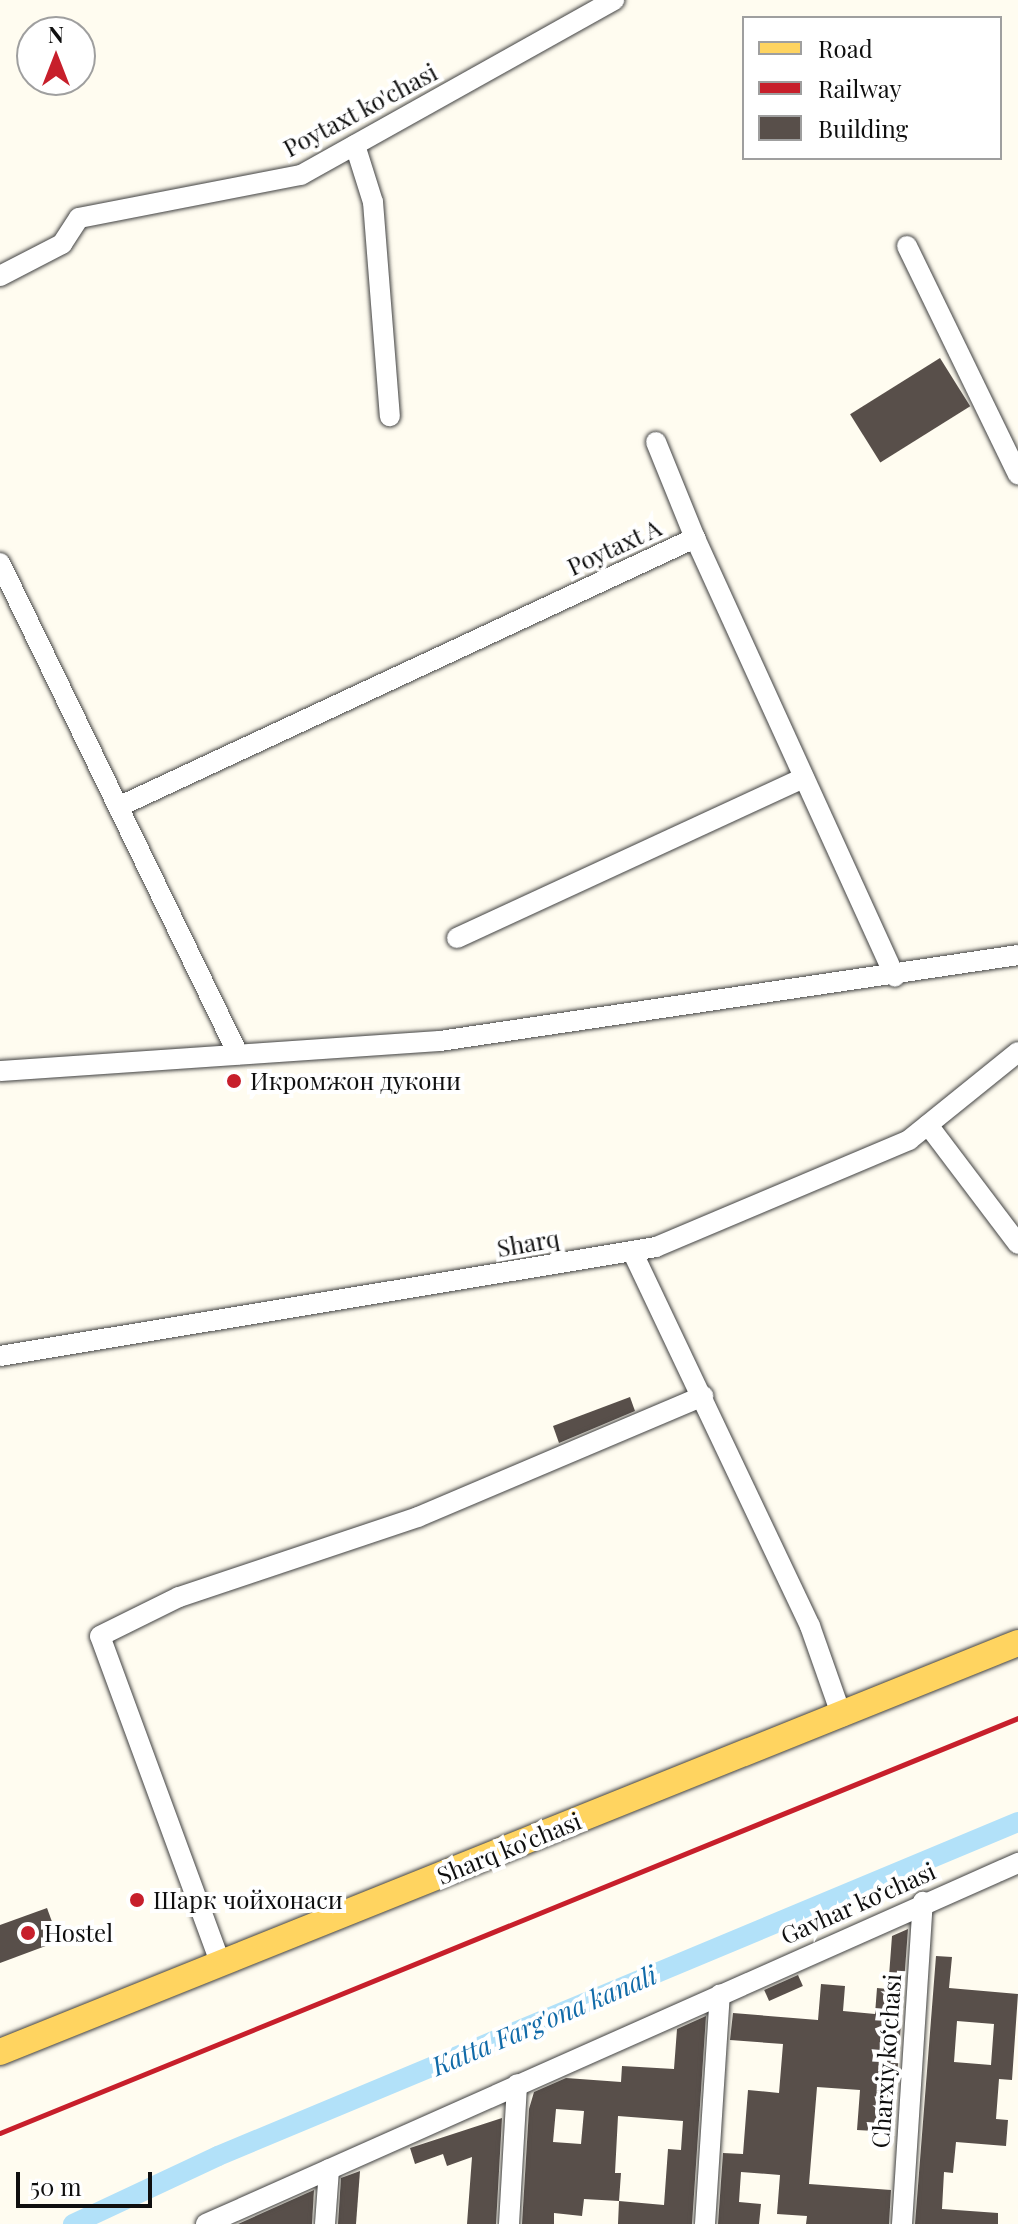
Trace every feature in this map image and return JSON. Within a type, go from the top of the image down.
[{"type":"main road","name":"Sharq ko'chasi","points":[[0,2052],[842,1717],[1018,1643]]},
{"type":"street","name":"Poytaxt ko'chasi","points":[[0,276],[62,244],[79,218],[301,175],[607,2]]},
{"type":"street","points":[[355,145],[373,202],[390,416]]},
{"type":"street","points":[[907,246],[1018,475]]},
{"type":"street","points":[[656,442],[695,538]]},
{"type":"street","name":"Poytaxt A","points":[[118,807],[695,538],[895,976]]},
{"type":"street","points":[[1,568],[238,1054]]},
{"type":"street","points":[[457,938],[804,778]]},
{"type":"street","points":[[0,1071],[440,1041],[895,976],[1018,955]]},
{"type":"street","name":"Sharq","points":[[0,1356],[656,1247],[895,1146],[928,1125],[1018,1052]]},
{"type":"street","points":[[928,1125],[1018,1244]]},
{"type":"street","points":[[632,1251],[810,1626],[842,1717]]},
{"type":"street","points":[[220,1962],[100,1636],[179,1597],[418,1517],[703,1396]]},
{"type":"street","name":"Gavhar koʻchasi","points":[[206,2224],[923,1902],[1018,1863]]},
{"type":"street","name":"Charxiy koʻchasi","points":[[902,2224],[923,1902]]},
{"type":"street","points":[[705,2224],[720,1994]]},
{"type":"street","points":[[509,2224],[517,2084]]},
{"type":"street","points":[[325,2224],[329,2169]]},
{"type":"building","points":[[940,358],[970,406],[880,463],[850,414]]},
{"type":"building","points":[[630,1397],[635,1411],[559,1443],[553,1426]]},
{"type":"building","name":"Hostel","points":[[47,1908],[59,1941],[0,1963],[0,1925]]},
{"type":"building","points":[[908,1929],[893,2132],[857,2130],[860,2090],[817,2087],[809,2184],[891,2190],[889,2224],[806,2224],[807,2216],[777,2214],[780,2175],[741,2172],[739,2202],[761,2204],[759,2224],[718,2224],[723,2153],[743,2154],[748,2090],[779,2093],[783,2044],[730,2040],[733,2013],[818,2020],[821,1984],[845,1986],[843,2011],[875,2014],[877,1988],[888,1989],[892,1936]]},
{"type":"building","points":[[936,1956],[952,1957],[949,1988],[1018,1994],[1012,2080],[999,2079],[996,2119],[1008,2120],[1006,2146],[956,2142],[953,2173],[944,2172],[942,2209],[998,2213],[998,2224],[915,2224]],"holes":[[[957,2021],[994,2024],[991,2065],[954,2062]]]},
{"type":"building","points":[[798,1975],[803,1986],[769,2001],[764,1990]]},
{"type":"building","points":[[706,2016],[692,2224],[618,2224],[619,2201],[584,2199],[582,2216],[554,2213],[554,2224],[522,2224],[529,2109],[534,2092],[566,2078],[621,2082],[622,2066],[674,2069],[677,2029]],"holes":[[[556,2109],[584,2111],[581,2144],[553,2142]],[[618,2116],[683,2121],[681,2150],[668,2149],[664,2205],[619,2201],[621,2173],[615,2173]]]},
{"type":"building","points":[[502,2118],[496,2224],[467,2224],[472,2157],[447,2166],[443,2154],[415,2164],[410,2148]]},
{"type":"building","points":[[360,2171],[356,2224],[338,2224],[341,2178]]},
{"type":"building","points":[[314,2190],[312,2224],[238,2224]]},
{"type":"waterway","name":"Katta Farg'ona kanali","points":[[73,2224],[218,2156],[1018,1822]]},
{"type":"railway","points":[[0,2133],[1018,1718]]},
{"type":"place","name":"Икромжон дукони","points":[[234,1081]]},
{"type":"place","name":"Шарк чойхонаси","points":[[137,1900]]},
{"type":"place","name":"Hostel","points":[[28,1933]]}]
